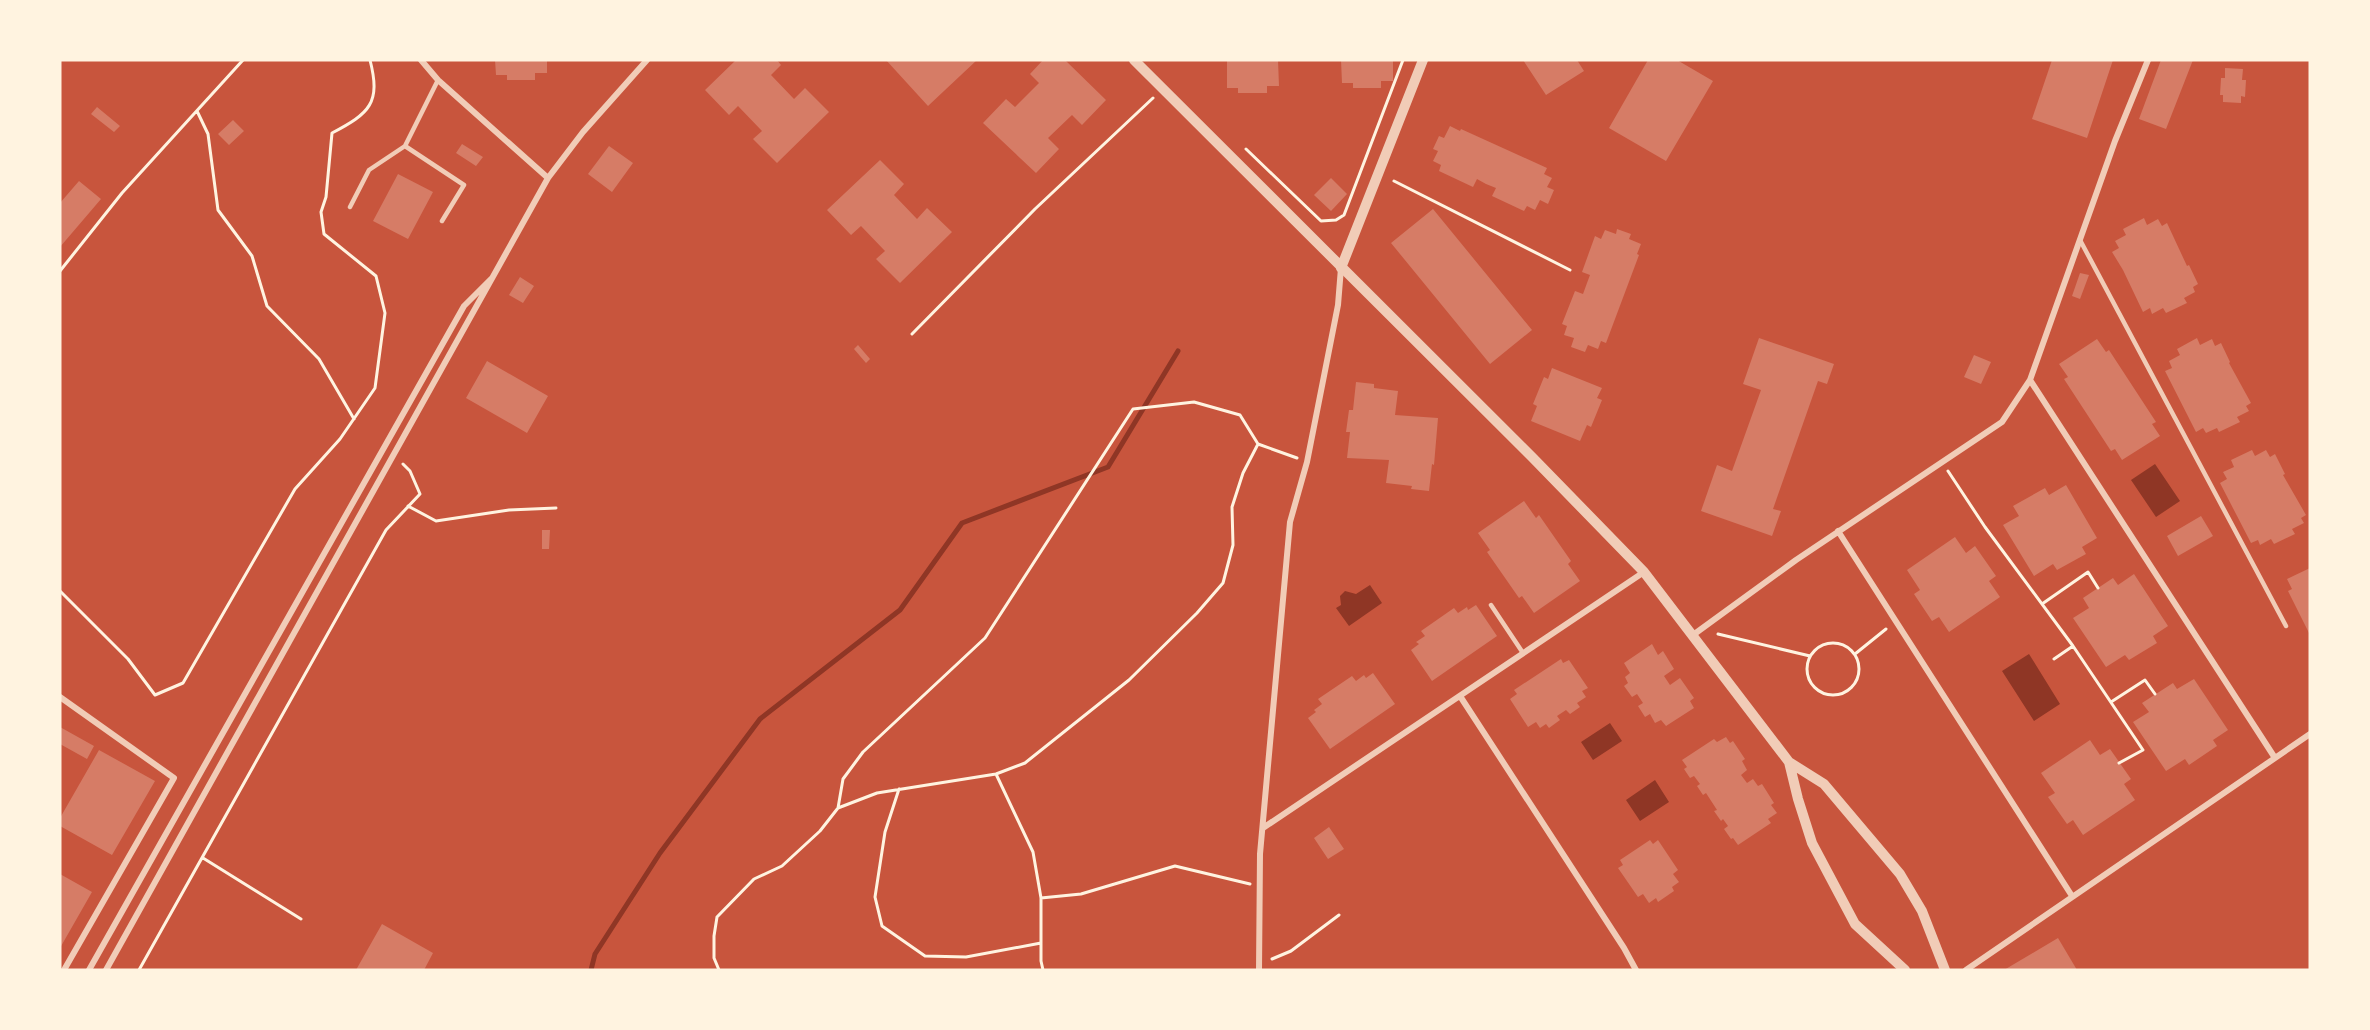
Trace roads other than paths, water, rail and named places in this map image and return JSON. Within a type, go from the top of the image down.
[{"type":"street","points":[[421,60],[438,80],[548,178]]},
{"type":"street","points":[[106,970],[548,178],[583,132],[647,60]]},
{"type":"street","points":[[1134,60],[1533,458],[1644,572],[1789,762],[1824,784],[1900,874],[1922,911],[1945,970]]},
{"type":"street","points":[[1259,967],[1263,828],[1290,522],[1307,462],[1338,305],[1341,268],[1423,60]]},
{"type":"street","points":[[1693,635],[1838,531],[2002,422],[2030,380],[2115,141],[2148,60]]},
{"type":"street","points":[[89,970],[464,306],[495,274]]},
{"type":"street","points":[[2030,380],[2275,758]]},
{"type":"street","points":[[1838,531],[2073,896]]},
{"type":"street","points":[[1263,828],[1644,572]]},
{"type":"street","points":[[1460,696],[1636,970]]},
{"type":"street","points":[[60,697],[174,778],[64,970]]},
{"type":"street","points":[[1966,970],[2310,734]]},
{"type":"street","points":[[1789,762],[1812,843],[1855,924],[1905,970]]},
{"type":"lane","points":[[350,207],[369,170],[405,146],[438,80]]},
{"type":"lane","points":[[405,146],[464,185],[442,221]]},
{"type":"lane","points":[[2080,240],[2286,626]]},
{"type":"lane","points":[[1491,605],[1523,653]]},
{"type":"waterway","points":[[591,970],[595,954],[660,853],[760,719],[900,610],[962,523],[1108,467],[1178,351]]}]
